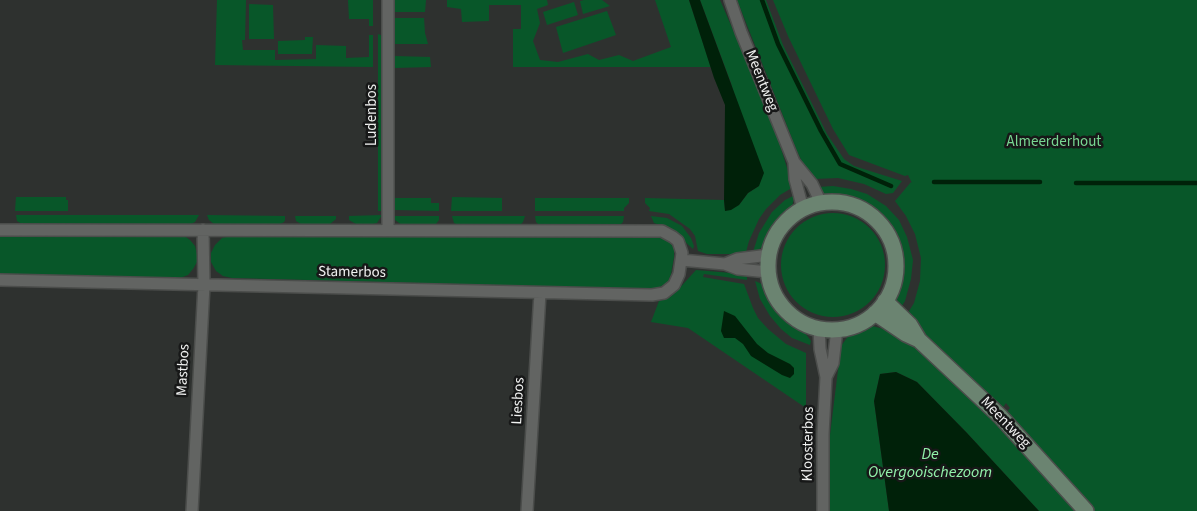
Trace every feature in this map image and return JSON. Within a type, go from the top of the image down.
[{"type":"street","name":"Ludenbos","points":[[388,0],[388,230]]},
{"type":"street","name":"Meentweg","points":[[730,0],[741,32],[794,162],[809,180],[821,203]]},
{"type":"street","name":"Meentweg","points":[[794,162],[795,179],[803,208]]},
{"type":"street","points":[[836,202],[850,204],[864,210],[876,219],[885,230],[892,244],[895,258],[895,273],[892,287],[885,301],[875,313],[858,324],[837,329],[819,328],[806,324],[794,317],[784,308],[777,297],[771,285],[768,272],[769,255],[773,241],[780,228],[803,208],[821,203],[836,202]]},
{"type":"street","points":[[0,230],[662,231],[678,242],[682,260],[725,264],[738,269],[768,272]]},
{"type":"street","name":"Mastbos","points":[[192,511],[204,285],[203,230]]},
{"type":"street","points":[[725,264],[738,259],[769,255]]},
{"type":"street","name":"Stamerbos","points":[[0,280],[658,295],[669,290],[674,285],[682,260]]},
{"type":"street","name":"Liesbos","points":[[527,511],[540,293]]},
{"type":"street","name":"Meentweg","points":[[885,301],[910,325],[919,340],[1001,417],[1086,511]]},
{"type":"street","name":"Meentweg","points":[[875,313],[906,334],[919,340]]},
{"type":"street","name":"Kloosterbos","points":[[819,328],[820,349],[826,377],[823,434],[823,511]]},
{"type":"street","name":"Kloosterbos","points":[[826,377],[833,363],[837,329]]},
{"type":"green space","points":[[217,0],[246,0],[245,40],[242,40],[243,50],[275,50],[275,60],[316,59],[316,45],[346,46],[346,58],[369,57],[369,35],[373,35],[373,67],[215,65]]},
{"type":"green space","points":[[348,0],[373,0],[373,26],[369,26],[369,19],[349,19]]},
{"type":"green space","points":[[394,0],[426,0],[425,12],[394,12]]},
{"type":"green space","points":[[447,0],[547,0],[548,5],[537,9],[540,23],[533,41],[540,60],[558,62],[588,54],[599,60],[619,55],[633,61],[671,47],[655,0],[689,0],[711,67],[513,67],[513,29],[521,29],[521,5],[489,5],[489,21],[462,22],[461,9],[447,7]]},
{"type":"green space","points":[[602,0],[610,6],[583,14],[580,1]]},
{"type":"green space","points":[[700,0],[720,0],[766,106],[792,184],[790,189],[780,195],[766,209],[759,219],[746,252],[740,254],[707,254],[698,251],[695,236],[690,229],[669,214],[649,211],[650,208],[645,203],[645,198],[724,200],[725,210],[739,205],[748,193],[759,186],[731,83]]},
{"type":"green space","points":[[737,0],[766,0],[783,45],[827,134],[844,159],[854,166],[902,181],[893,193],[886,194],[864,184],[838,178],[814,179],[807,172]]},
{"type":"green space","name":"Almeerderhout","points":[[773,0],[1197,0],[1197,511],[1094,511],[1006,413],[1010,408],[1006,403],[1001,410],[906,316],[914,303],[920,281],[921,258],[915,234],[906,216],[895,201],[912,183],[908,175],[905,176],[849,155],[833,129],[788,36]]},
{"type":"green space","points":[[574,2],[578,15],[547,25],[543,12]]},
{"type":"green space","points":[[249,4],[273,5],[274,39],[249,39]]},
{"type":"green space","points":[[607,11],[616,35],[563,53],[556,27]]},
{"type":"green space","points":[[395,18],[424,18],[428,44],[394,44]]},
{"type":"green space","points":[[378,34],[383,36],[382,211],[378,211]]},
{"type":"green space","points":[[305,37],[313,37],[312,54],[278,54],[278,41],[305,40]]},
{"type":"green space","points":[[395,56],[430,57],[431,67],[394,68]]},
{"type":"green space","points":[[833,186],[867,194],[886,206],[899,220],[907,237],[913,260],[911,279],[905,301],[900,309],[896,301],[902,259],[898,245],[890,230],[882,218],[868,207],[856,201],[825,194],[818,187]]},
{"type":"green space","points":[[795,195],[791,210],[761,248],[753,252],[759,233],[772,212],[785,200]]},
{"type":"green space","points":[[16,197],[66,197],[66,200],[68,200],[68,211],[15,211]]},
{"type":"green space","points":[[452,197],[502,198],[502,211],[451,211]]},
{"type":"green space","points":[[394,198],[431,198],[431,203],[439,203],[439,211],[394,210]]},
{"type":"green space","points":[[535,198],[629,198],[629,203],[624,208],[624,211],[535,211]]},
{"type":"green space","points":[[833,213],[853,217],[870,228],[881,245],[885,265],[881,285],[870,302],[853,313],[833,317],[813,313],[796,302],[785,285],[781,265],[785,245],[796,228],[813,217]]},
{"type":"green space","points":[[16,215],[199,215],[195,222],[191,224],[22,224],[17,221]]},
{"type":"green space","points":[[207,215],[285,216],[285,220],[280,224],[214,224]]},
{"type":"green space","points":[[382,215],[377,223],[373,224],[356,224],[349,220],[349,216]]},
{"type":"green space","points":[[295,216],[336,216],[336,219],[330,224],[301,224],[296,221]]},
{"type":"green space","points":[[393,216],[439,216],[439,220],[436,224],[432,225],[402,225]]},
{"type":"green space","points":[[452,216],[525,216],[520,225],[458,225],[454,223]]},
{"type":"green space","points":[[535,216],[624,216],[623,222],[620,225],[539,225],[536,222]]},
{"type":"green space","points":[[651,216],[667,218],[682,226],[691,238],[694,246],[693,249],[670,228],[654,223]]},
{"type":"green space","points":[[0,235],[183,235],[195,246],[197,262],[188,275],[180,278],[0,274]]},
{"type":"green space","points":[[231,236],[656,236],[664,238],[671,244],[674,249],[674,257],[668,282],[658,288],[650,289],[232,278],[223,276],[216,271],[211,262],[211,253],[215,245],[222,238]]},
{"type":"green space","points":[[696,270],[743,274],[747,277],[747,280],[704,274],[703,277],[744,284],[758,318],[786,344],[806,353],[806,408],[688,328],[651,322],[659,301],[669,298]]},
{"type":"green space","points":[[755,281],[762,284],[766,289],[786,321],[805,333],[811,341],[810,345],[792,338],[781,329],[770,316],[760,299]]},
{"type":"green space","points":[[868,325],[892,331],[923,353],[996,421],[1078,511],[1039,511],[917,382],[896,372],[880,374],[874,401],[889,511],[828,511],[827,459],[841,346],[852,331]]},
{"type":"water","points":[[689,0],[700,0],[764,173],[759,186],[748,193],[739,205],[731,210],[725,211],[724,200],[725,105],[714,78]]},
{"type":"water","points":[[724,311],[735,316],[757,344],[768,353],[790,364],[794,368],[794,374],[790,378],[782,375],[751,356],[743,344],[735,338],[724,338],[721,331]]},
{"type":"water","name":"De Overgooischezoom","points":[[896,372],[917,382],[1039,511],[889,511],[874,401],[880,374]]},
{"type":"waterway","points":[[762,0],[778,44],[821,131],[840,164],[891,186]]},
{"type":"waterway","points":[[934,182],[1040,182]]},
{"type":"waterway","points":[[1076,183],[1197,183]]}]
